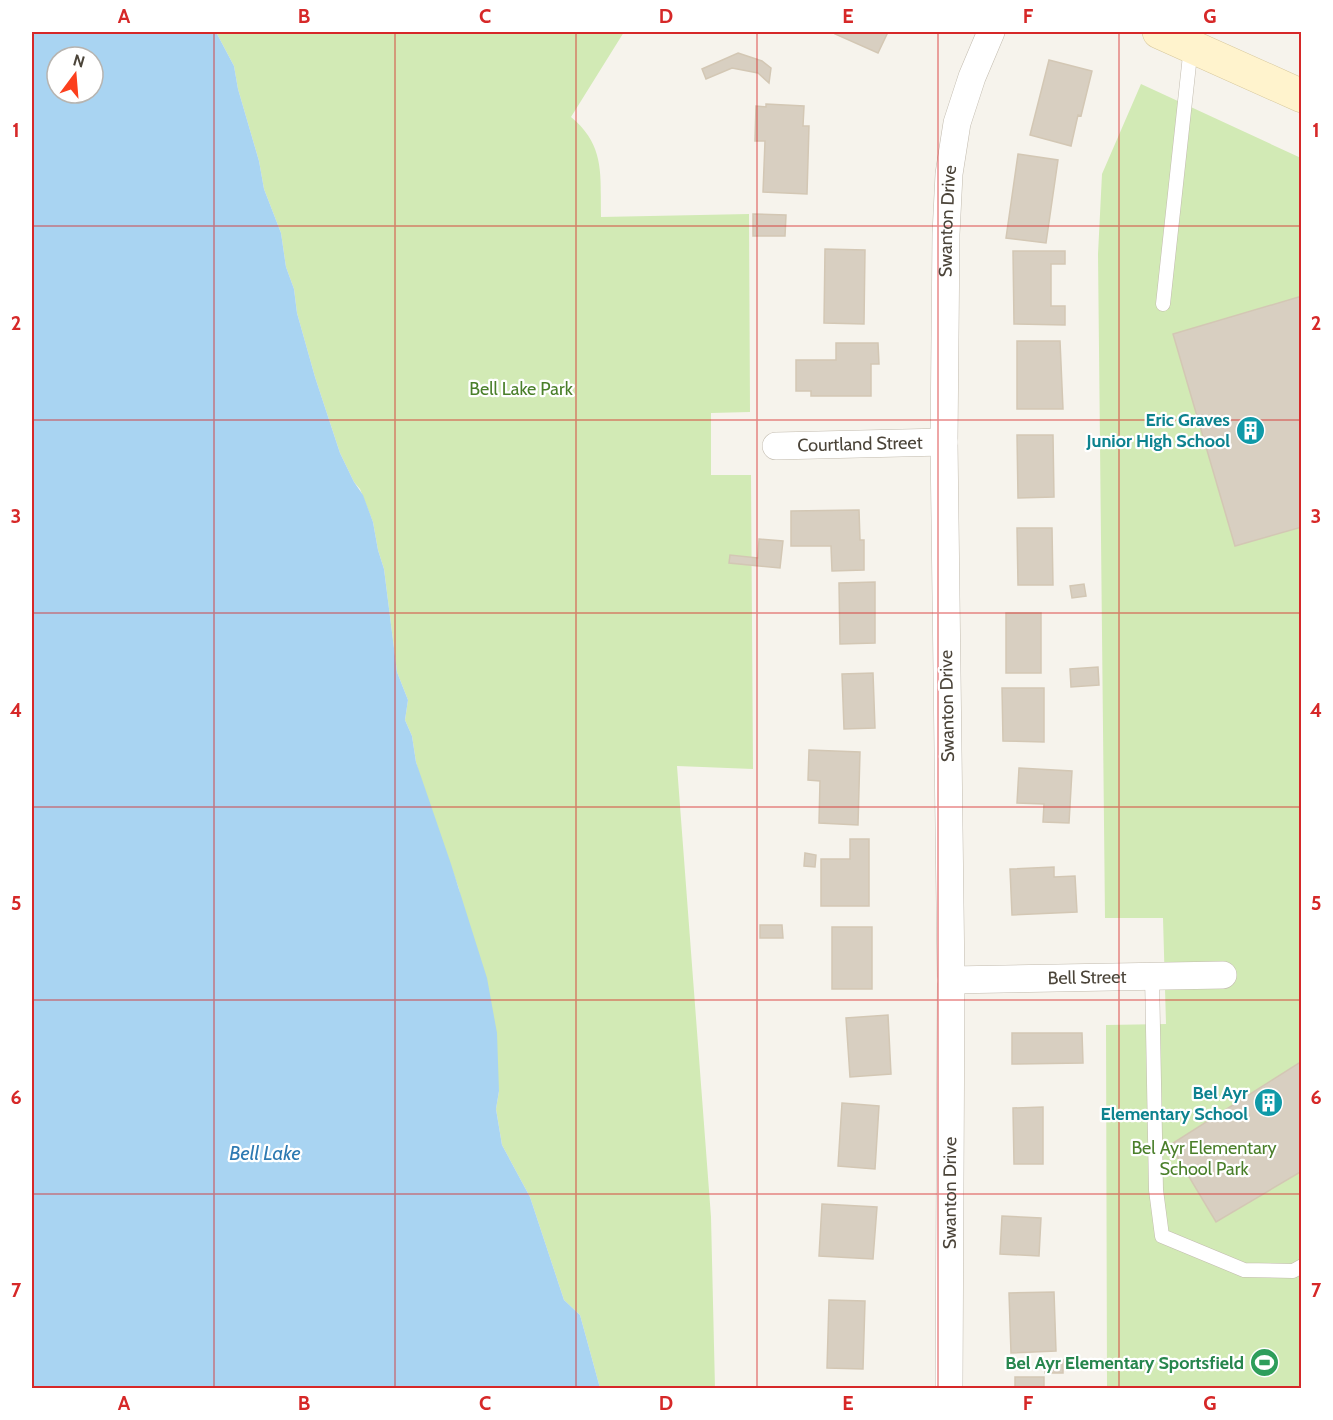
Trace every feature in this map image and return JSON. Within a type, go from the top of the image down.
[{"type":"street","name":"Swanton Drive","points":[[949,1389],[951,980],[944,442],[946,234],[949,174],[957,123],[972,77],[991,32]]},
{"type":"street","points":[[1159,32],[1302,96]]},
{"type":"street","name":"Courtland Street","points":[[776,446],[944,442]]},
{"type":"street","name":"Bell Street","points":[[951,980],[1223,975]]},
{"type":"lane","points":[[1163,304],[1191,46]]},
{"type":"lane","points":[[1152,975],[1156,1190],[1162,1236],[1244,1270],[1293,1271],[1302,1266]]},
{"type":"green space","name":"Bell Lake Park","points":[[216,32],[624,32],[571,117],[582,128],[596,151],[600,175],[601,217],[749,214],[750,412],[711,413],[711,475],[751,475],[753,769],[677,766],[711,1217],[715,1388],[600,1388],[580,1315],[564,1300],[530,1197],[502,1145],[496,1109],[499,1091],[459,889],[422,784],[412,736],[405,720],[408,700],[397,672],[384,569],[373,522],[360,489],[354,482],[340,453],[315,377],[297,313],[294,289],[286,267],[281,233],[264,189],[234,66]]},
{"type":"green space","name":"Bel Ayr Elementary School Park","points":[[1141,84],[1301,158],[1301,1388],[1107,1388],[1106,1025],[1166,1024],[1163,918],[1105,918],[1098,254],[1102,174]]},
{"type":"water","name":"Bell Lake","points":[[32,32],[216,32],[234,66],[264,189],[281,233],[286,267],[294,289],[297,313],[315,377],[340,453],[363,495],[373,522],[384,569],[397,672],[408,700],[405,720],[412,736],[416,762],[487,978],[497,1033],[499,1091],[496,1109],[502,1145],[530,1197],[564,1300],[580,1315],[600,1388],[32,1388]]},
{"type":"building","points":[[836,32],[888,32],[878,53],[835,34]]},
{"type":"building","points":[[738,53],[762,61],[771,68],[769,83],[758,73],[732,68],[706,79],[702,69]]},
{"type":"building","points":[[1049,60],[1092,71],[1071,146],[1030,135]]},
{"type":"building","points":[[766,104],[804,106],[803,126],[809,126],[807,194],[763,192],[765,141],[755,141],[756,106],[766,107]]},
{"type":"building","points":[[1018,154],[1058,160],[1046,243],[1006,238]]},
{"type":"building","points":[[753,214],[786,215],[785,236],[753,236]]},
{"type":"building","points":[[825,249],[865,250],[864,324],[824,323]]},
{"type":"building","points":[[1013,251],[1065,251],[1065,264],[1051,264],[1051,306],[1065,306],[1065,325],[1014,324]]},
{"type":"building","name":"Eric Graves Junior High School","points":[[1302,296],[1302,527],[1235,546],[1173,334]]},
{"type":"building","points":[[1017,341],[1060,341],[1063,409],[1017,409]]},
{"type":"building","points":[[836,343],[878,343],[879,364],[871,364],[871,396],[811,396],[811,391],[796,391],[796,360],[836,360]]},
{"type":"building","points":[[1017,435],[1053,435],[1054,497],[1018,498]]},
{"type":"building","points":[[859,510],[860,540],[864,540],[864,570],[832,571],[831,546],[791,546],[791,511]]},
{"type":"building","points":[[1017,528],[1052,528],[1053,585],[1018,585]]},
{"type":"building","points":[[759,539],[783,541],[780,568],[729,563],[730,555],[758,558]]},
{"type":"building","points":[[875,582],[875,643],[840,644],[839,583]]},
{"type":"building","points":[[1084,584],[1086,596],[1072,598],[1070,586]]},
{"type":"building","points":[[1006,613],[1041,613],[1041,673],[1006,673]]},
{"type":"building","points":[[1098,667],[1099,685],[1071,687],[1070,669]]},
{"type":"building","points":[[873,673],[875,728],[844,729],[842,674]]},
{"type":"building","points":[[1002,688],[1044,688],[1044,742],[1003,741]]},
{"type":"building","points":[[809,750],[860,752],[858,825],[819,823],[820,781],[808,780]]},
{"type":"building","points":[[1019,768],[1072,771],[1069,823],[1043,822],[1044,804],[1017,803]]},
{"type":"building","points":[[850,839],[869,839],[869,906],[821,906],[821,859],[850,859]]},
{"type":"building","points":[[805,853],[816,855],[815,867],[804,866]]},
{"type":"building","points":[[1054,867],[1054,877],[1075,876],[1077,912],[1012,915],[1010,869]]},
{"type":"building","points":[[760,925],[782,925],[783,938],[760,938]]},
{"type":"building","points":[[832,927],[872,927],[872,989],[832,989]]},
{"type":"building","points":[[888,1015],[891,1074],[850,1077],[846,1018]]},
{"type":"building","points":[[1012,1033],[1082,1033],[1083,1063],[1012,1064]]},
{"type":"building","name":"Bel Ayr Elementary School","points":[[1302,1061],[1302,1171],[1216,1222],[1170,1145]]},
{"type":"building","points":[[842,1103],[879,1106],[875,1169],[838,1166]]},
{"type":"building","points":[[1043,1107],[1043,1164],[1014,1164],[1013,1108]]},
{"type":"building","points":[[822,1204],[877,1207],[873,1259],[819,1256]]},
{"type":"building","points":[[1002,1216],[1041,1218],[1039,1256],[1000,1254]]},
{"type":"building","points":[[1054,1292],[1056,1351],[1011,1353],[1009,1293]]},
{"type":"building","points":[[829,1300],[865,1301],[863,1369],[827,1368]]},
{"type":"building","points":[[1044,1360],[1063,1360],[1063,1373],[1045,1373]]},
{"type":"building","points":[[1015,1377],[1044,1377],[1044,1388],[1015,1388]]},
{"type":"place","name":"Eric Graves Junior High School","points":[[1251,430]]},
{"type":"place","name":"Bel Ayr Elementary School","points":[[1269,1103]]},
{"type":"place","name":"Bel Ayr Elementary Sportsfield","points":[[1265,1363]]}]
